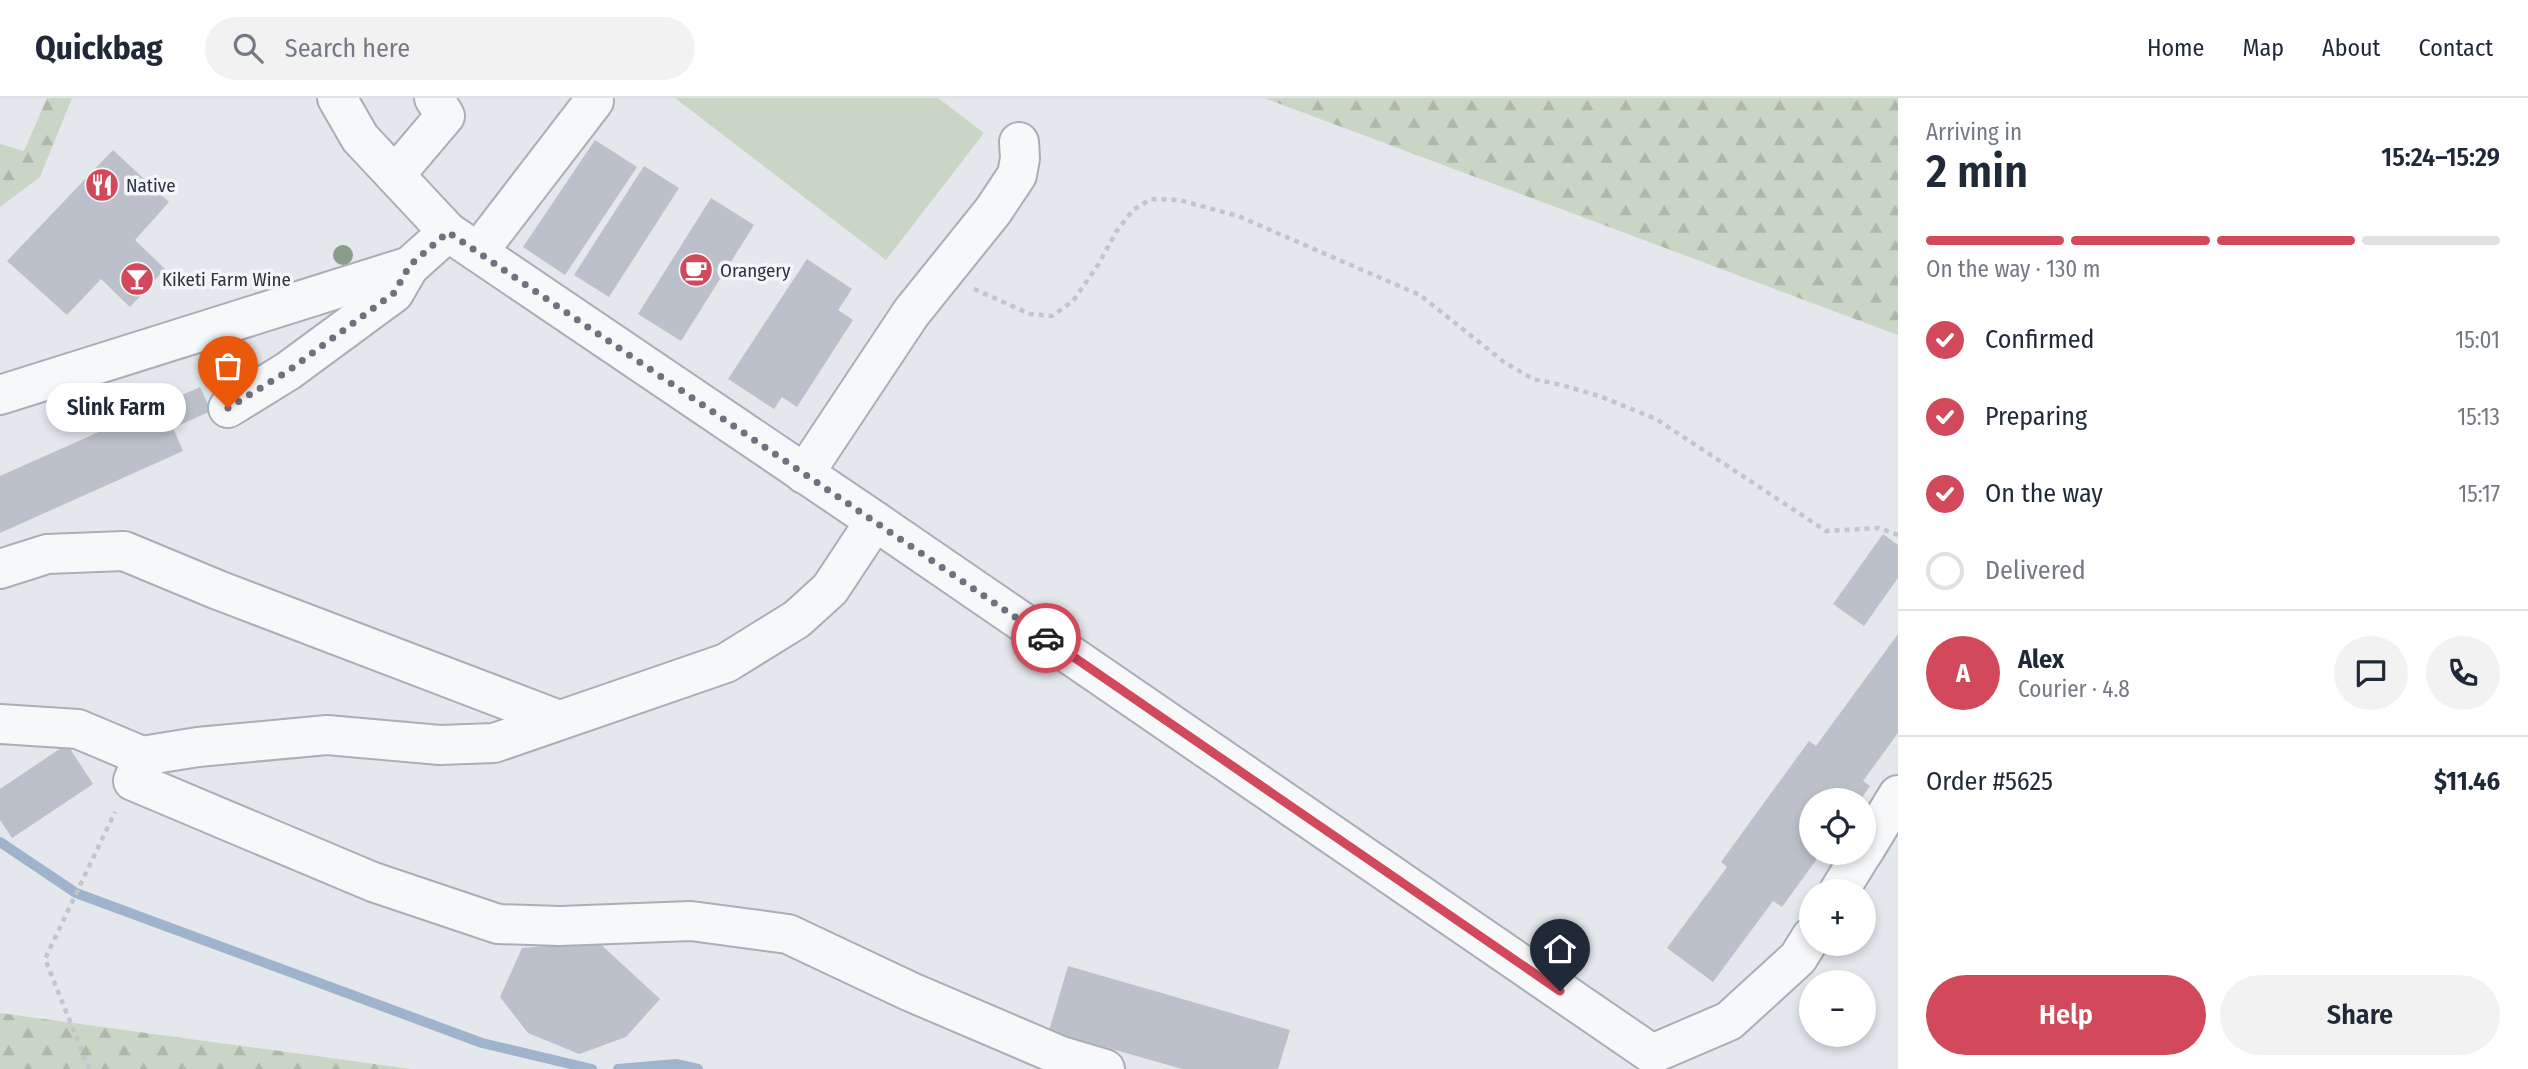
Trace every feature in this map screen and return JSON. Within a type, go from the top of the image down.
[{"type":"lane","points":[[337,98],[360,138],[463,242],[875,521],[1648,1061],[1729,1021],[1799,956]]},
{"type":"lane","points":[[395,176],[445,117],[434,98]]},
{"type":"lane","points":[[0,395],[410,265],[463,242],[594,101]]},
{"type":"lane","points":[[804,474],[911,313],[993,211],[1017,174],[1019,142]]},
{"type":"lane","points":[[228,408],[288,371],[394,293],[410,265]]},
{"type":"lane","points":[[138,769],[198,747],[327,735],[440,745],[494,743],[726,663],[797,619],[830,589],[875,521]]},
{"type":"lane","points":[[0,569],[47,554],[124,551],[218,590],[559,720]]},
{"type":"lane","points":[[0,724],[78,729],[138,769],[373,883],[498,924],[560,926],[691,921],[788,934],[911,992],[1061,1056],[1105,1069]]},
{"type":"lane","points":[[1876,831],[1898,795]]},
{"type":"path","points":[[941,275],[1030,314],[1052,316],[1073,301],[1133,210],[1151,199],[1178,200],[1238,216],[1420,295],[1504,362],[1533,379],[1602,397],[1656,419],[1826,531],[1879,528],[1898,535]]},
{"type":"path","points":[[89,1069],[45,959],[109,821],[138,769]]},
{"type":"green space","points":[[47,98],[72,98],[40,177],[0,207],[0,144],[24,151]]},
{"type":"green space","points":[[675,98],[938,98],[984,133],[886,260]]},
{"type":"green space","points":[[1264,98],[1898,98],[1898,335]]},
{"type":"green space","points":[[0,1013],[411,1069],[0,1069]]},
{"type":"building","points":[[595,140],[637,167],[565,275],[523,247]]},
{"type":"building","points":[[113,150],[169,202],[135,240],[165,269],[130,307],[101,279],[67,315],[7,261]]},
{"type":"building","points":[[644,166],[679,188],[609,297],[574,275]]},
{"type":"building","name":"Orangery","points":[[711,198],[754,225],[681,341],[638,314]]},
{"type":"building","points":[[807,259],[852,289],[838,310],[853,320],[797,407],[782,397],[774,409],[728,379]]},
{"type":"building","points":[[200,387],[211,411],[173,428],[183,451],[0,533],[0,476]]},
{"type":"building","points":[[1883,534],[1898,545],[1898,578],[1864,626],[1833,604]]},
{"type":"building","points":[[1898,634],[1898,733],[1863,781],[1870,786],[1799,788],[1799,865],[1813,865],[1802,879],[1799,879],[1799,884],[1782,907],[1773,901],[1713,982],[1667,948],[1727,867],[1721,862],[1809,741],[1816,746]]},
{"type":"building","points":[[67,744],[93,784],[12,838],[0,820],[0,789]]},
{"type":"building","points":[[597,941],[660,999],[626,1037],[579,1054],[528,1033],[500,997],[522,948]]},
{"type":"building","points":[[1068,966],[1290,1030],[1278,1069],[1182,1069],[1049,1031]]},
{"type":"waterway","points":[[0,842],[76,893],[482,1043],[592,1069]]},
{"type":"waterway","points":[[618,1069],[676,1064],[698,1069]]},
{"type":"way so far","points":[[228,408],[288,371],[394,293],[410,265],[448,232],[1046,638]]},
{"type":"place","name":"Native","points":[[102,185]]},
{"type":"place","name":"Orangery","points":[[696,270]]},
{"type":"place","name":"Kiketi Farm Wine","points":[[137,279]]},
{"type":"place","name":"Slink Farm","points":[[228,408]]},
{"type":"route","points":[[1046,638],[1560,991]]}]
